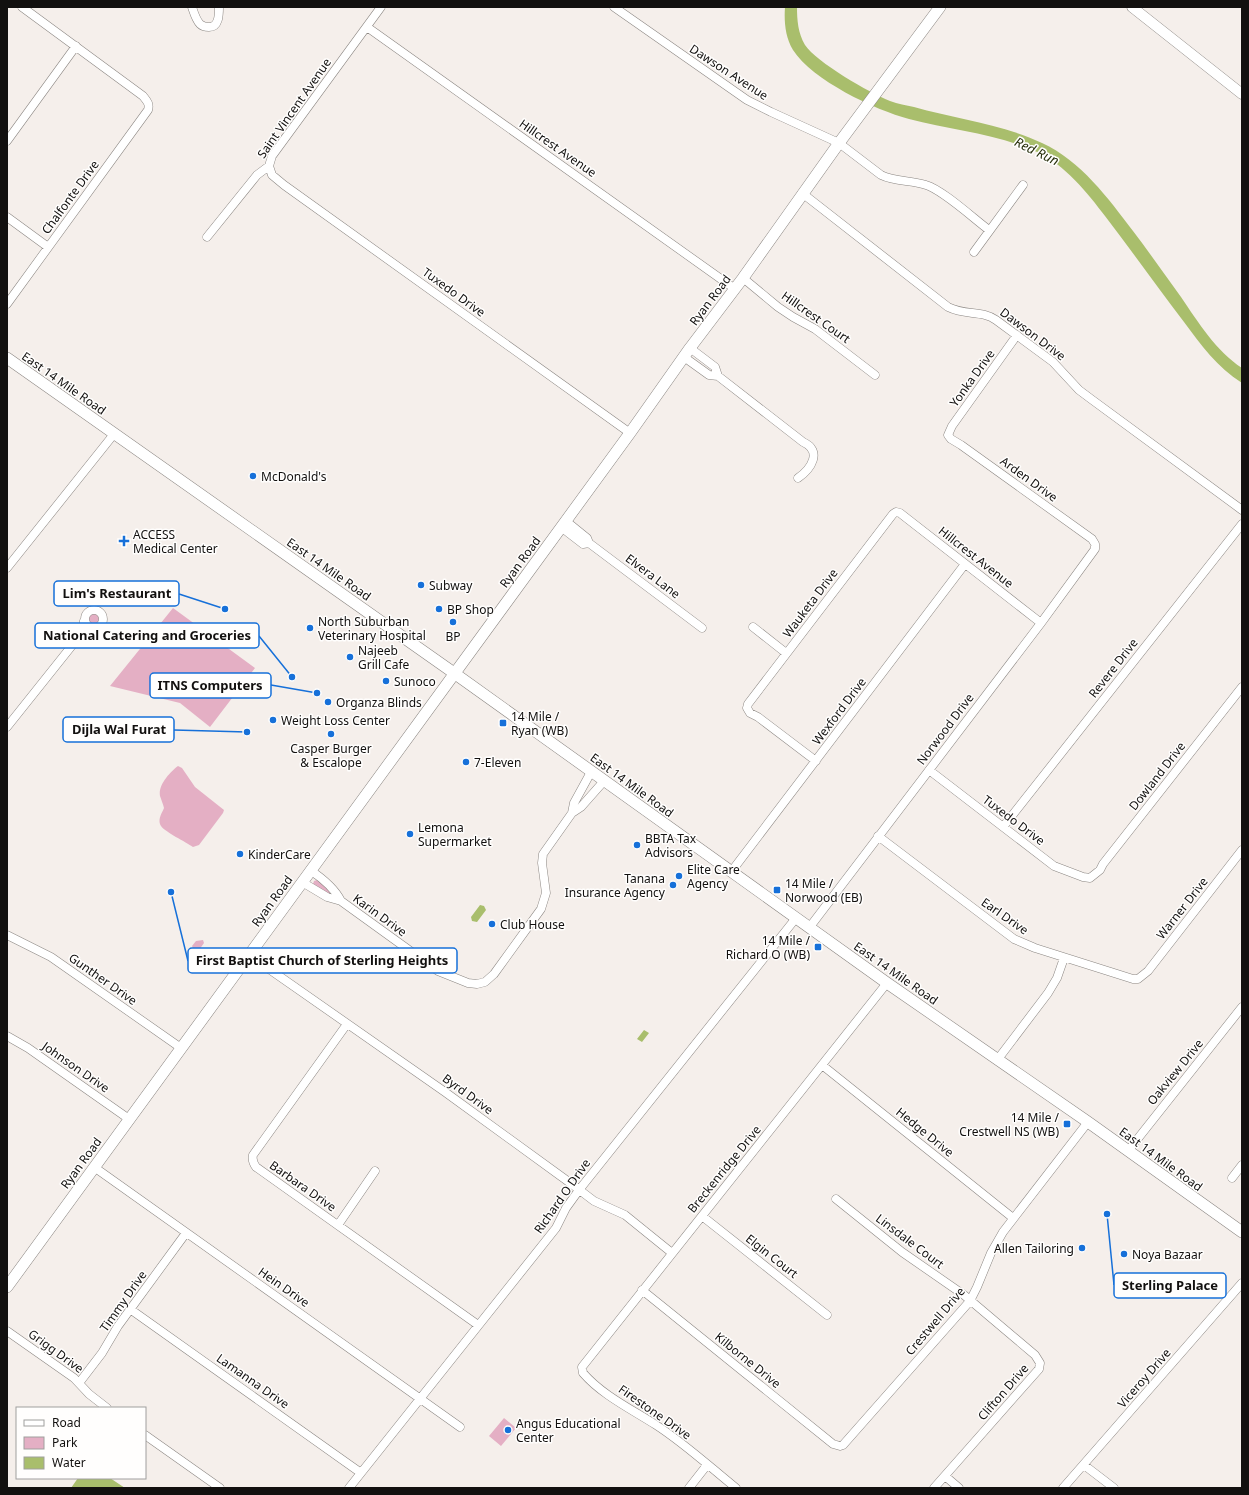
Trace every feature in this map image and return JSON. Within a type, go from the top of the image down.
[{"type":"main road","name":"Ryan Road","points":[[7,1287],[630,433],[687,352],[743,278],[802,193],[940,7]]},
{"type":"main road","name":"East 14 Mile Road","points":[[7,358],[887,983],[1088,1122],[1242,1232]]},
{"type":"street","points":[[7,141],[76,46],[22,7]]},
{"type":"street","points":[[192,7],[201,25],[207,27],[213,27],[217,23],[219,7]]},
{"type":"street","name":"Saint Vincent Avenue","points":[[207,237],[257,175],[268,166],[272,156],[380,7]]},
{"type":"street","name":"Dawson Avenue","points":[[614,7],[747,100],[839,143],[887,178],[927,185],[937,190],[989,230]]},
{"type":"street","points":[[1132,7],[1242,94]]},
{"type":"street","name":"Hillcrest Avenue","points":[[366,27],[735,289]]},
{"type":"street","name":"Chalfonte Drive","points":[[7,304],[148,110],[148,103],[143,96],[76,46]]},
{"type":"street","name":"Tuxedo Drive","points":[[268,166],[272,175],[284,185],[630,433]]},
{"type":"street","points":[[974,252],[1023,185]]},
{"type":"street","name":"Dawson Drive","points":[[802,193],[948,307],[960,312],[987,315],[992,317],[1052,362],[1079,390],[1242,510]]},
{"type":"street","points":[[7,216],[48,247]]},
{"type":"street","name":"Hillcrest Court","points":[[743,278],[778,307],[792,317],[815,329],[875,375]]},
{"type":"street","name":"Yonka Drive","points":[[948,435],[952,426],[1018,336]]},
{"type":"street","points":[[687,352],[715,367],[718,376],[803,442],[808,444],[814,457],[811,465],[805,473],[798,478]]},
{"type":"street","points":[[7,568],[114,434]]},
{"type":"street","name":"Arden Drive","points":[[948,435],[955,442],[1092,539],[1095,544]]},
{"type":"street","name":"Hillcrest Avenue","points":[[896,512],[900,513],[1041,623]]},
{"type":"street","name":"Wauketa Drive","points":[[816,761],[748,711],[748,704],[889,519],[896,512]]},
{"type":"street","name":"Elvera Lane","points":[[563,524],[588,538],[589,543],[702,628]]},
{"type":"street","name":"Revere Drive","points":[[1003,827],[1242,524]]},
{"type":"street","name":"Norwood Drive","points":[[810,928],[878,836],[1041,623],[1093,552],[1095,544]]},
{"type":"street","name":"Wexford Drive","points":[[732,872],[965,564]]},
{"type":"street","points":[[7,726],[82,633],[85,615],[90,610],[95,610],[101,613],[103,618],[102,624],[97,628],[82,633]]},
{"type":"street","points":[[84,621],[88,626],[94,629]]},
{"type":"street","points":[[752,627],[786,653]]},
{"type":"street","name":"Dowland Drive","points":[[1090,878],[1100,870],[1103,864],[1242,687]]},
{"type":"street","name":"Tuxedo Drive","points":[[929,770],[1054,866],[1083,877],[1090,878]]},
{"type":"street","name":"Karin Drive","points":[[302,882],[327,897],[341,901],[438,971],[468,982],[481,984],[489,980],[494,974],[541,909],[546,893],[542,870],[542,858],[546,849],[572,813],[577,796],[591,772]]},
{"type":"street","name":"Karin Drive","points":[[572,813],[581,807],[604,781]]},
{"type":"street","name":"Earl Drive","points":[[878,836],[1014,939],[1023,944],[1128,978],[1138,979]]},
{"type":"street","name":"Warner Drive","points":[[1138,979],[1152,966],[1242,850]]},
{"type":"street","name":"Karin Drive","points":[[310,870],[319,876],[338,894],[341,901]]},
{"type":"street","name":"Richard O Drive","points":[[349,1488],[556,1228],[566,1208],[579,1190],[796,918]]},
{"type":"street","name":"Gunther Drive","points":[[7,935],[51,957],[181,1048]]},
{"type":"street","name":"Byrd Drive","points":[[249,955],[445,1092],[594,1201],[625,1215],[672,1253]]},
{"type":"street","points":[[998,1059],[1048,993],[1057,978],[1064,958]]},
{"type":"street","name":"Breckenridge Drive","points":[[581,1370],[583,1364],[887,983]]},
{"type":"street","name":"Oakview Drive","points":[[1128,1151],[1242,1007]]},
{"type":"street","name":"Barbara Drive","points":[[347,1024],[252,1158],[256,1167],[478,1325]]},
{"type":"street","name":"Johnson Drive","points":[[7,1036],[28,1048],[129,1119]]},
{"type":"street","name":"Hedge Drive","points":[[822,1065],[1013,1218]]},
{"type":"street","name":"Crestwell Drive","points":[[840,1446],[846,1442],[970,1301],[978,1287],[991,1253],[1013,1218],[1088,1122]]},
{"type":"street","points":[[1232,1178],[1242,1165]]},
{"type":"street","name":"Hein Drive","points":[[94,1166],[460,1427]]},
{"type":"street","points":[[338,1225],[375,1171]]},
{"type":"street","name":"Linsdale Court","points":[[836,1199],[902,1252],[970,1301]]},
{"type":"street","name":"Elgin Court","points":[[702,1216],[828,1315]]},
{"type":"street","name":"Timmy Drive","points":[[79,1382],[102,1353],[118,1326],[186,1233]]},
{"type":"street","name":"Viceroy Drive","points":[[1063,1488],[1242,1282]]},
{"type":"street","name":"Kilborne Drive","points":[[642,1290],[834,1444],[840,1446]]},
{"type":"street","name":"Clifton Drive","points":[[934,1488],[1040,1366],[1040,1363],[1035,1355],[970,1301]]},
{"type":"street","name":"Lamanna Drive","points":[[130,1309],[361,1473]]},
{"type":"street","name":"Grigg Drive","points":[[7,1331],[79,1382],[89,1394],[106,1407]]},
{"type":"street","name":"Firestone Drive","points":[[581,1370],[585,1375],[615,1399],[662,1429],[736,1488]]},
{"type":"street","points":[[146,1436],[220,1488]]},
{"type":"street","points":[[689,1488],[708,1465]]},
{"type":"street","points":[[1084,1465],[1114,1488]]},
{"type":"street","points":[[945,1476],[959,1488]]},
{"type":"green space","points":[[173,608],[255,668],[210,727],[180,703],[110,686]]},
{"type":"green space","points":[[92,614],[96,614],[99,619],[96,624],[92,624],[89,621],[89,617]]},
{"type":"green space","points":[[178,766],[182,768],[195,787],[224,810],[199,845],[193,847],[167,831],[160,824],[160,817],[164,808],[160,796],[161,788],[168,775]]},
{"type":"green space","points":[[317,880],[333,892],[332,896],[313,884],[314,881]]},
{"type":"green space","points":[[203,940],[204,943],[199,950],[193,948],[192,946],[196,941]]},
{"type":"green space","points":[[504,1418],[516,1428],[501,1446],[489,1436]]},
{"type":"water","name":"Red Run","points":[[785,7],[797,7],[799,31],[805,45],[811,52],[831,68],[870,91],[896,103],[995,126],[1027,136],[1056,151],[1069,160],[1104,193],[1151,255],[1208,336],[1224,353],[1242,368],[1242,383],[1217,363],[1203,347],[1098,207],[1075,180],[1057,164],[1037,152],[1006,141],[895,115],[862,101],[829,83],[802,61],[790,45],[786,29]]},
{"type":"water","points":[[480,905],[484,906],[486,910],[477,922],[472,921],[471,917]]},
{"type":"water","points":[[644,1030],[649,1033],[642,1042],[637,1039]]},
{"type":"water","points":[[77,1479],[112,1479],[125,1488],[71,1488]]},
{"type":"place","name":"McDonald's","points":[[253,476]]},
{"type":"place","name":"ACCESS Medical Center","points":[[124,541]]},
{"type":"place","name":"Subway","points":[[421,585]]},
{"type":"place","name":"Lim's Restaurant","points":[[225,609]]},
{"type":"place","name":"BP Shop","points":[[439,609]]},
{"type":"place","name":"BP","points":[[453,622]]},
{"type":"place","name":"North Suburban Veterinary Hospital","points":[[310,628]]},
{"type":"place","name":"Najeeb Grill Cafe","points":[[350,657]]},
{"type":"place","name":"National Catering and Groceries","points":[[292,677]]},
{"type":"place","name":"Sunoco","points":[[386,681]]},
{"type":"place","name":"ITNS Computers","points":[[317,693]]},
{"type":"place","name":"Organza Blinds","points":[[328,702]]},
{"type":"place","name":"Weight Loss Center","points":[[273,720]]},
{"type":"place","name":"14 Mile / Ryan (WB)","points":[[503,723]]},
{"type":"place","name":"Dijla Wal Furat","points":[[247,732]]},
{"type":"place","name":"Casper Burger & Escalope","points":[[331,734]]},
{"type":"place","name":"7-Eleven","points":[[466,762]]},
{"type":"place","name":"Lemona Supermarket","points":[[410,834]]},
{"type":"place","name":"BBTA Tax Advisors","points":[[637,845]]},
{"type":"place","name":"KinderCare","points":[[240,854]]},
{"type":"place","name":"Elite Care Agency","points":[[679,876]]},
{"type":"place","name":"Tanana Insurance Agency","points":[[673,885]]},
{"type":"place","name":"14 Mile / Norwood (EB)","points":[[777,890]]},
{"type":"place","name":"First Baptist Church of Sterling Heights","points":[[171,892]]},
{"type":"place","name":"Club House","points":[[492,924]]},
{"type":"place","name":"14 Mile / Richard O (WB)","points":[[818,947]]},
{"type":"place","name":"14 Mile / Crestwell NS (WB)","points":[[1067,1124]]},
{"type":"place","name":"Sterling Palace","points":[[1107,1214]]},
{"type":"place","name":"Allen Tailoring","points":[[1082,1248]]},
{"type":"place","name":"Noya Bazaar","points":[[1124,1254]]},
{"type":"place","name":"Angus Educational Center","points":[[508,1430]]}]
